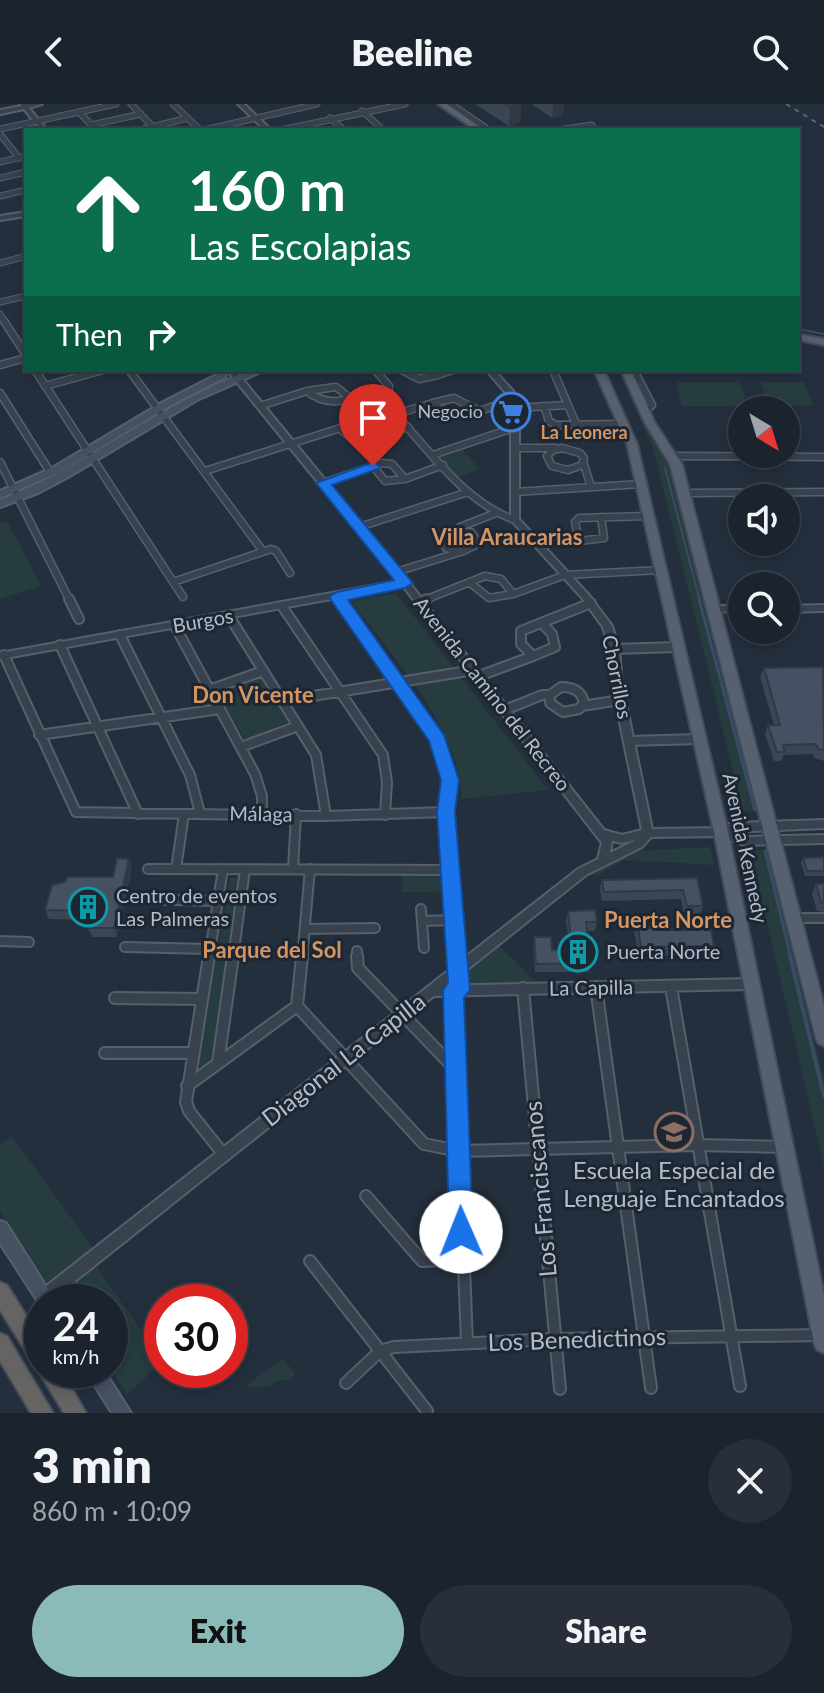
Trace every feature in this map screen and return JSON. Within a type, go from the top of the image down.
[{"type":"highway","points":[[0,1292],[24,1330]]},
{"type":"highway","points":[[0,1343],[43,1413]]},
{"type":"highway","points":[[60,1388],[76,1413]]},
{"type":"main road","points":[[442,104],[478,128]]},
{"type":"main road","points":[[800,337],[824,342]]},
{"type":"main road","points":[[0,495],[17,494],[91,456],[233,372]]},
{"type":"main road","name":"Avenida Kennedy","points":[[600,372],[632,444],[721,832],[823,1339]]},
{"type":"main road","name":"Avenida Kennedy","points":[[627,372],[644,412],[672,456],[683,493],[793,918],[816,979],[824,1038]]},
{"type":"main road","points":[[0,504],[50,472],[91,456]]},
{"type":"main road","points":[[0,1229],[37,1284]]},
{"type":"main road","points":[[106,1388],[122,1413]]},
{"type":"street","points":[[0,112],[39,104]]},
{"type":"street","points":[[0,162],[23,157],[0,131],[116,104]]},
{"type":"street","points":[[131,104],[153,127]]},
{"type":"street","points":[[173,104],[200,128]]},
{"type":"street","points":[[241,104],[266,128]]},
{"type":"street","points":[[283,104],[290,110]]},
{"type":"street","points":[[211,128],[317,104]]},
{"type":"street","points":[[289,128],[405,104]]},
{"type":"street","points":[[451,104],[465,117],[485,128]]},
{"type":"street","points":[[24,105],[42,128]]},
{"type":"street","points":[[362,111],[379,128]]},
{"type":"street","points":[[79,112],[94,128],[141,114]]},
{"type":"street","points":[[148,128],[188,118]]},
{"type":"street","points":[[330,118],[342,128]]},
{"type":"street","points":[[572,128],[592,125]]},
{"type":"street","points":[[0,178],[24,172]]},
{"type":"street","points":[[0,196],[24,190]]},
{"type":"street","points":[[0,218],[24,214]]},
{"type":"street","points":[[0,263],[24,257]]},
{"type":"street","points":[[0,302],[24,296]]},
{"type":"street","points":[[0,314],[22,342]]},
{"type":"street","points":[[0,365],[24,358]]},
{"type":"street","points":[[36,372],[183,597]]},
{"type":"street","points":[[45,386],[96,372]]},
{"type":"street","points":[[131,372],[262,550]]},
{"type":"street","name":"Avenida Camino del Recreo","points":[[233,372],[405,583],[600,833]]},
{"type":"street","points":[[376,372],[387,383],[387,399],[396,414],[433,455],[468,492],[496,513],[515,520],[514,404],[491,372]]},
{"type":"street","points":[[405,372],[414,379],[425,380],[435,372]]},
{"type":"street","points":[[554,372],[576,424]]},
{"type":"street","name":"Avenida Kennedy","points":[[635,372],[652,405],[644,412]]},
{"type":"street","points":[[260,406],[307,391],[336,387],[350,398]]},
{"type":"street","points":[[307,391],[324,404],[389,391]]},
{"type":"street","points":[[0,393],[50,472]]},
{"type":"street","points":[[396,414],[454,398],[477,410]]},
{"type":"street","points":[[433,403],[451,416],[514,404],[568,405]]},
{"type":"street","points":[[0,406],[9,404]]},
{"type":"street","points":[[544,406],[552,424],[622,424]]},
{"type":"street","points":[[205,471],[339,428],[365,423],[375,427],[382,436]]},
{"type":"street","points":[[339,428],[356,442],[408,427]]},
{"type":"street","points":[[433,455],[516,427]]},
{"type":"street","points":[[516,448],[576,451],[583,461],[591,487]]},
{"type":"street","points":[[558,449],[547,456],[548,463],[556,468],[573,469],[583,461]]},
{"type":"street","points":[[672,456],[824,457]]},
{"type":"street","points":[[0,462],[79,619]]},
{"type":"street","points":[[323,483],[373,466],[392,464],[405,479]]},
{"type":"street","points":[[373,466],[385,481],[405,479],[443,465]]},
{"type":"street","points":[[515,492],[641,484]]},
{"type":"street","points":[[359,527],[468,492]]},
{"type":"street","points":[[683,493],[824,492]]},
{"type":"street","points":[[461,552],[446,548],[441,542],[446,532],[496,513]]},
{"type":"street","points":[[579,541],[576,519],[648,516]]},
{"type":"street","points":[[536,543],[598,541],[604,538],[601,517]]},
{"type":"street","name":"Chorrillos","points":[[515,520],[591,603],[607,626],[648,833]]},
{"type":"street","points":[[396,572],[471,549],[476,539],[471,532],[456,529]]},
{"type":"street","points":[[173,582],[262,550],[276,551],[290,573]]},
{"type":"street","points":[[469,582],[489,600],[495,601],[565,575],[660,570]]},
{"type":"street","points":[[420,602],[485,576],[496,577],[513,594]]},
{"type":"street","name":"Burgos","points":[[2,656],[405,583]]},
{"type":"street","points":[[337,597],[399,682],[442,749],[450,780],[446,812],[458,970],[456,1070],[461,1259],[467,1343]]},
{"type":"street","points":[[533,656],[521,644],[519,635],[526,629],[591,603]]},
{"type":"street","points":[[282,606],[383,755],[387,782],[385,815]]},
{"type":"street","points":[[800,609],[824,608]]},
{"type":"street","points":[[713,609],[728,609]]},
{"type":"street","points":[[229,616],[319,764],[326,816]]},
{"type":"street","points":[[282,701],[476,673],[533,656],[555,647],[552,634],[542,623]]},
{"type":"street","points":[[175,626],[258,781],[262,814]]},
{"type":"street","points":[[120,635],[190,775],[200,813]]},
{"type":"street","points":[[60,645],[138,814]]},
{"type":"street","points":[[614,649],[677,647]]},
{"type":"street","points":[[2,656],[39,735],[220,709]]},
{"type":"street","points":[[209,690],[263,671]]},
{"type":"street","points":[[505,710],[542,695],[550,695],[556,689],[573,688],[581,694],[582,706]]},
{"type":"street","points":[[550,695],[550,703],[563,712],[620,700]]},
{"type":"street","points":[[241,747],[298,726]]},
{"type":"street","name":"Málaga","points":[[39,735],[76,812],[326,816],[446,812]]},
{"type":"street","points":[[629,741],[698,739]]},
{"type":"street","points":[[176,869],[184,814]]},
{"type":"street","points":[[293,869],[296,814]]},
{"type":"street","points":[[600,833],[614,838],[648,833],[721,832],[734,839],[824,824]]},
{"type":"street","points":[[600,833],[607,842],[603,859]]},
{"type":"street","name":"Diagonal La Capilla","points":[[65,1284],[582,872],[638,844],[648,833]]},
{"type":"street","points":[[772,833],[824,839]]},
{"type":"street","points":[[603,859],[613,849],[614,838]]},
{"type":"street","points":[[148,869],[450,870]]},
{"type":"street","points":[[223,869],[187,1086],[189,1111],[224,1155]]},
{"type":"street","points":[[218,1063],[245,869]]},
{"type":"street","points":[[187,1086],[297,1006],[310,869]]},
{"type":"street","points":[[137,899],[217,901]]},
{"type":"street","points":[[421,909],[424,948]]},
{"type":"street","points":[[793,918],[824,918]]},
{"type":"street","points":[[422,921],[454,920]]},
{"type":"street","points":[[305,929],[375,928]]},
{"type":"street","points":[[0,941],[29,942]]},
{"type":"street","points":[[125,947],[209,949]]},
{"type":"street","points":[[357,951],[358,968],[456,1070]]},
{"type":"street","name":"La Capilla","points":[[431,991],[751,984]]},
{"type":"street","points":[[596,987],[651,1388]]},
{"type":"street","points":[[671,987],[740,1386]]},
{"type":"street","name":"Los Franciscanos","points":[[523,988],[560,1389]]},
{"type":"street","points":[[115,998],[201,999]]},
{"type":"street","points":[[297,1006],[424,1144],[438,1149],[697,1145],[782,1147]]},
{"type":"street","points":[[105,1053],[192,1053]]},
{"type":"street","points":[[366,1196],[422,1261],[461,1259]]},
{"type":"street","points":[[310,1261],[427,1411]]},
{"type":"street","name":"Los Benedictinos","points":[[380,1351],[394,1347],[555,1339],[731,1336],[823,1339]]},
{"type":"street","points":[[346,1383],[380,1351]]},
{"type":"green space","points":[[619,372],[625,372],[671,467],[760,811],[743,811],[653,448]]},
{"type":"green space","points":[[676,382],[740,382],[744,396],[728,396],[728,406],[682,406]]},
{"type":"green space","points":[[761,382],[804,382],[813,405],[800,405],[800,396],[766,396]]},
{"type":"green space","points":[[463,450],[480,469],[455,478],[438,459]]},
{"type":"green space","points":[[7,521],[41,586],[0,599],[0,523]]},
{"type":"green space","points":[[396,593],[548,790],[462,799],[459,773],[437,720],[351,601]]},
{"type":"green space","points":[[260,677],[288,722],[245,740],[217,692]]},
{"type":"green space","points":[[710,847],[715,865],[624,860],[596,876],[592,871],[629,851]]},
{"type":"green space","points":[[750,850],[767,850],[824,1079],[824,1166]]},
{"type":"green space","points":[[401,869],[450,870],[452,893],[402,892]]},
{"type":"green space","points":[[230,878],[241,878],[214,1062],[203,1070],[198,1063]]},
{"type":"green space","points":[[499,946],[537,983],[467,986],[463,977],[468,969]]},
{"type":"green space","points":[[12,1136],[93,1248],[48,1284],[0,1212],[0,1144]]},
{"type":"green space","points":[[95,1265],[109,1284],[72,1284]]},
{"type":"green space","points":[[128,1311],[144,1334],[144,1379],[127,1394],[123,1388],[128,1388]]},
{"type":"green space","points":[[283,1358],[295,1374],[291,1380],[276,1381],[270,1387],[248,1387],[248,1385]]},
{"type":"building","points":[[823,667],[824,750],[818,749],[816,744],[783,745],[785,752],[777,752],[768,725],[780,725],[764,668]]},
{"type":"building","points":[[824,857],[824,871],[807,871],[803,858]]},
{"type":"building","name":"Centro de eventos Las Palmeras","points":[[117,858],[129,859],[114,928],[88,928],[92,911],[45,910],[52,885],[65,882],[67,877],[113,877]]},
{"type":"building","points":[[697,878],[703,906],[687,906],[683,890],[604,892],[602,880]]},
{"type":"building","points":[[816,884],[824,884],[824,903],[821,902]]},
{"type":"building","name":"Puerta Norte","points":[[595,910],[597,922],[586,922],[591,963],[536,964],[534,937],[551,937],[552,950],[572,949],[568,911]]},
{"type":"building","points":[[709,919],[714,946],[641,947],[637,921],[654,920],[656,930],[695,930],[693,920]]},
{"type":"building","points":[[669,1119],[682,1119],[684,1132],[671,1132]]},
{"type":"waterway","points":[[800,329],[824,334]]},
{"type":"waterway","points":[[665,468],[700,601]]},
{"type":"waterway","points":[[699,599],[755,810]]},
{"type":"waterway","points":[[765,851],[791,958]]},
{"type":"waterway","points":[[790,956],[824,1096]]},
{"type":"railway","points":[[786,104],[824,127]]},
{"type":"place","name":"Negocio","points":[[511,412]]},
{"type":"place","name":"Centro de eventos Las Palmeras","points":[[88,907]]},
{"type":"place","name":"Puerta Norte","points":[[578,952]]},
{"type":"place","name":"Escuela Especial de Lenguaje Encantados","points":[[674,1132]]},
{"type":"district","name":"La Leonera","points":[[584,433]]},
{"type":"district","name":"Villa Araucarias","points":[[507,537]]},
{"type":"district","name":"Don Vicente","points":[[253,695]]},
{"type":"district","name":"Puerta Norte","points":[[668,920]]},
{"type":"district","name":"Parque del Sol","points":[[272,950]]},
{"type":"route","points":[[373,466],[323,483],[405,583],[337,597],[438,740],[450,780],[446,812],[460,990],[453,990],[461,1232]]}]
